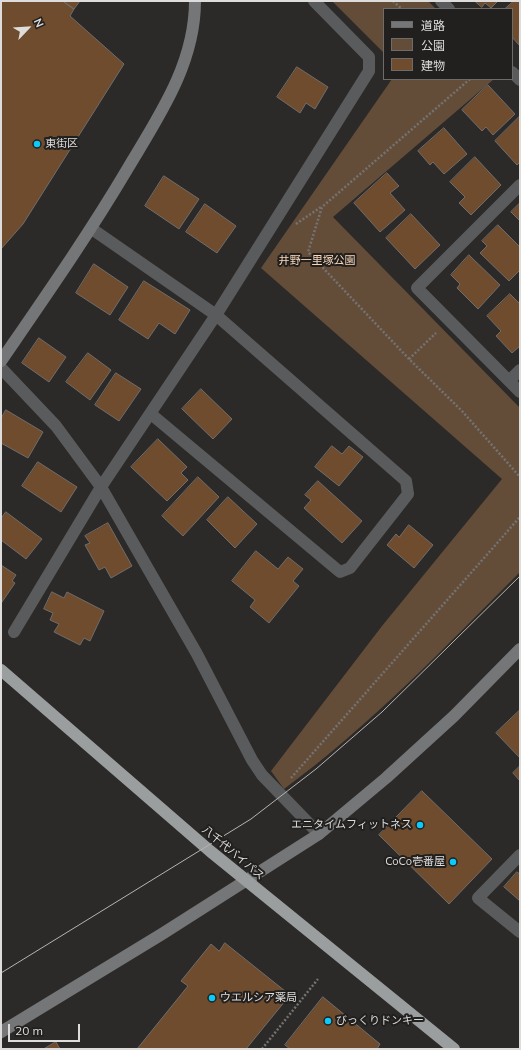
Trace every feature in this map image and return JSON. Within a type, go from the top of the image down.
[{"type":"highway","name":"八千代バイパス","points":[[1,670],[210,851],[454,1049]]},
{"type":"street","points":[[1,361],[92,229],[172,94],[191,37],[195,1]]},
{"type":"street","points":[[14,632],[101,487],[216,315],[369,71],[369,57],[314,1]]},
{"type":"street","points":[[520,185],[417,288],[520,392]]},
{"type":"street","points":[[92,229],[216,315],[406,481],[408,494],[350,568],[340,572],[151,414]]},
{"type":"street","points":[[1,368],[56,426],[101,487],[197,654],[252,760],[262,775],[319,834]]},
{"type":"street","points":[[509,381],[520,370]]},
{"type":"street","points":[[1,1032],[246,881],[319,834],[386,778],[454,716],[520,649]]},
{"type":"street","points":[[520,855],[478,898],[520,932]]},
{"type":"path","points":[[393,1],[401,8]]},
{"type":"path","points":[[469,80],[322,207],[308,252],[409,359],[462,410],[520,477]]},
{"type":"path","points":[[409,359],[437,332]]},
{"type":"path","points":[[288,782],[520,517]]},
{"type":"path","points":[[262,1049],[318,978]]},
{"type":"green space","points":[[332,1],[428,1],[435,8],[383,8],[383,52]]},
{"type":"green space","name":"井野一里塚公園","points":[[391,80],[493,80],[333,217],[520,408],[520,572],[435,657],[377,712],[347,739],[284,789],[271,771],[382,626],[502,479],[261,268]]},
{"type":"building","name":"東街区","points":[[1,1],[63,1],[74,9],[70,16],[124,64],[23,224],[1,249]]},
{"type":"building","points":[[63,1],[80,1],[74,9]]},
{"type":"building","points":[[475,1],[498,1],[491,8],[485,3],[482,7]]},
{"type":"building","points":[[514,1],[520,1],[519,45],[513,38],[513,8],[506,8]]},
{"type":"building","points":[[297,67],[328,87],[315,109],[306,103],[300,113],[277,97]]},
{"type":"building","points":[[488,85],[515,114],[493,135],[486,127],[482,131],[462,110]]},
{"type":"building","points":[[520,116],[520,162],[517,165],[495,141]]},
{"type":"building","points":[[444,128],[467,154],[444,174],[433,162],[430,165],[418,151]]},
{"type":"building","points":[[475,157],[501,185],[471,215],[459,203],[465,197],[450,182]]},
{"type":"building","points":[[387,173],[399,186],[390,193],[405,210],[380,232],[354,203]]},
{"type":"building","points":[[164,176],[199,199],[179,229],[145,206]]},
{"type":"building","points":[[520,203],[520,221],[511,212]]},
{"type":"building","points":[[205,204],[236,226],[217,253],[186,232]]},
{"type":"building","points":[[411,214],[440,245],[415,269],[386,238]]},
{"type":"building","points":[[498,225],[520,247],[520,270],[509,281],[480,253],[487,246],[482,241]]},
{"type":"building","points":[[469,255],[500,285],[478,309],[457,288],[460,284],[451,275]]},
{"type":"building","points":[[94,264],[128,287],[110,315],[76,293]]},
{"type":"building","points":[[144,281],[190,310],[175,334],[159,323],[148,339],[119,320]]},
{"type":"building","points":[[510,294],[520,304],[520,346],[512,353],[496,336],[501,331],[487,316]]},
{"type":"building","points":[[39,338],[66,357],[49,382],[22,363]]},
{"type":"building","points":[[88,353],[111,370],[90,400],[66,382]]},
{"type":"building","points":[[116,373],[141,389],[119,421],[95,405]]},
{"type":"building","points":[[201,389],[232,419],[213,439],[182,409]]},
{"type":"building","points":[[6,410],[43,432],[28,458],[1,443],[1,419]]},
{"type":"building","points":[[158,439],[187,467],[181,473],[188,480],[167,501],[131,467]]},
{"type":"building","points":[[332,446],[342,454],[349,446],[363,457],[339,486],[315,467]]},
{"type":"building","points":[[38,462],[77,487],[61,512],[22,486]]},
{"type":"building","points":[[198,477],[219,497],[183,536],[162,516]]},
{"type":"building","points":[[318,481],[362,521],[342,543],[304,508],[311,500],[305,495]]},
{"type":"building","points":[[228,497],[257,524],[235,548],[207,520]]},
{"type":"building","points":[[6,512],[42,539],[26,559],[1,540],[1,519]]},
{"type":"building","points":[[108,523],[132,566],[111,578],[105,567],[99,570],[85,545],[90,543],[85,536]]},
{"type":"building","points":[[409,525],[433,545],[414,568],[387,545],[396,534],[399,537]]},
{"type":"building","points":[[256,551],[278,569],[288,557],[303,569],[293,581],[299,586],[269,623],[250,607],[255,600],[232,581]]},
{"type":"building","points":[[1,565],[16,575],[12,581],[15,583],[2,602]]},
{"type":"building","points":[[52,592],[64,598],[67,592],[104,611],[90,641],[84,638],[80,645],[54,632],[59,624],[50,620],[53,613],[44,609]]},
{"type":"building","points":[[520,710],[520,758],[496,733]]},
{"type":"building","points":[[520,766],[520,781],[513,773]]},
{"type":"building","points":[[422,791],[492,859],[449,904],[379,835]]},
{"type":"building","points":[[517,872],[520,874],[520,901],[504,887]]},
{"type":"building","points":[[225,943],[290,995],[246,1049],[137,1049],[188,986],[181,981],[211,944],[219,951]]},
{"type":"building","name":"びっくりドンキー","points":[[323,997],[380,1044],[377,1049],[290,1049],[285,1045]]},
{"type":"building","points":[[56,1042],[60,1049],[44,1049]]},
{"type":"tram line","points":[[1,973],[251,819],[316,769],[382,712],[520,576]]},
{"type":"place","name":"東街区","points":[[37,144]]},
{"type":"place","name":"エニタイムフィットネス","points":[[420,825]]},
{"type":"place","name":"CoCo壱番屋","points":[[453,862]]},
{"type":"place","name":"ウエルシア薬局","points":[[212,998]]},
{"type":"place","name":"びっくりドンキー","points":[[328,1021]]}]
